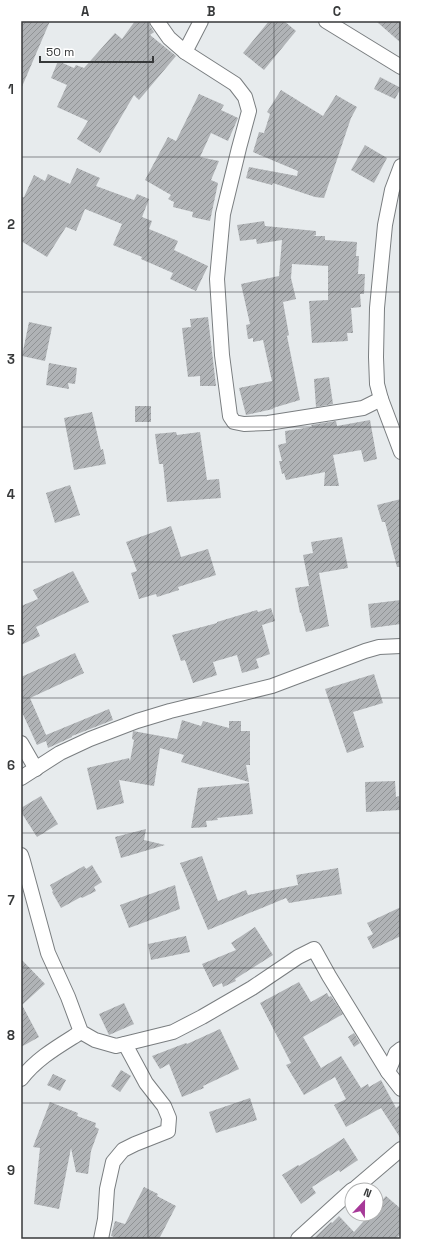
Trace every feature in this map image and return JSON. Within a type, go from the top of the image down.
[{"type":"street","points":[[157,21],[169,38],[185,52],[235,84],[245,97],[249,111],[223,214],[217,279],[222,355],[230,416],[234,422],[244,424],[268,423],[363,408],[381,399]]},
{"type":"street","points":[[185,52],[201,21]]},
{"type":"street","points":[[326,21],[401,68]]},
{"type":"street","points":[[401,166],[392,190],[385,225],[377,308],[377,384],[381,399],[401,452]]},
{"type":"street","points":[[21,778],[60,753],[90,739],[137,721],[170,711],[272,686],[379,647],[401,646]]},
{"type":"street","points":[[21,743],[36,769]]},
{"type":"street","points":[[21,855],[48,953],[68,997],[81,1032],[95,1040],[116,1046],[173,1032],[252,988],[298,957],[314,949],[388,1072],[401,1089]]},
{"type":"street","points":[[21,1079],[28,1069],[52,1050],[81,1032]]},
{"type":"street","points":[[101,1239],[105,1219],[107,1189],[113,1162],[123,1150],[168,1131],[169,1118],[164,1106],[146,1083],[125,1044]]},
{"type":"street","points":[[388,1072],[396,1054],[401,1049]]},
{"type":"street","points":[[362,1182],[401,1149]]},
{"type":"street","points":[[298,1239],[344,1197]]},
{"type":"building","points":[[21,21],[50,21],[21,89]]},
{"type":"building","points":[[135,21],[149,21],[154,32],[150,35],[176,56],[139,100],[134,95],[100,153],[77,139],[88,121],[57,107],[67,85],[51,78],[58,61],[74,68],[76,65],[84,68],[115,33],[122,39]]},
{"type":"building","points":[[269,21],[284,21],[296,31],[264,70],[243,53]]},
{"type":"building","points":[[376,21],[401,21],[401,43]]},
{"type":"building","points":[[380,77],[401,88],[395,99],[374,89]]},
{"type":"building","points":[[281,90],[323,116],[336,95],[357,107],[351,118],[324,198],[315,197],[273,183],[272,185],[246,178],[249,167],[297,176],[298,171],[253,152],[259,132],[264,133],[270,114],[267,112]]},
{"type":"building","points":[[199,94],[224,105],[221,110],[238,118],[228,141],[211,133],[200,157],[219,161],[211,180],[218,183],[210,221],[192,217],[193,212],[173,207],[174,202],[168,199],[171,195],[145,180],[168,137],[176,141]]},
{"type":"building","points":[[365,145],[387,158],[374,183],[351,170]]},
{"type":"building","points":[[77,168],[100,178],[96,186],[134,200],[137,194],[149,199],[142,217],[152,221],[149,229],[178,241],[174,250],[208,266],[196,291],[170,279],[173,273],[141,259],[142,257],[113,245],[122,224],[85,209],[76,231],[66,227],[47,257],[21,241],[21,197],[24,197],[34,175],[45,181],[48,174],[70,184]]},
{"type":"building","points":[[264,221],[265,226],[316,231],[316,235],[313,236],[325,236],[325,240],[357,242],[356,256],[359,256],[358,274],[365,274],[364,294],[360,294],[361,307],[351,308],[353,333],[347,333],[348,341],[312,343],[309,301],[328,300],[328,266],[292,264],[291,278],[296,299],[283,302],[289,335],[287,336],[300,400],[273,409],[246,415],[239,388],[272,381],[263,340],[253,342],[253,338],[248,339],[246,325],[250,324],[241,284],[279,276],[282,240],[257,244],[256,239],[240,241],[237,225]]},
{"type":"building","points":[[208,317],[216,386],[200,386],[200,376],[188,377],[182,328],[191,327],[190,319]]},
{"type":"building","points":[[29,322],[52,327],[45,361],[22,356]]},
{"type":"building","points":[[49,363],[77,368],[75,384],[68,383],[69,389],[46,385]]},
{"type":"building","points":[[329,377],[333,404],[316,407],[314,379]]},
{"type":"building","points":[[135,406],[151,406],[151,422],[135,422]]},
{"type":"building","points":[[92,412],[106,464],[74,470],[64,418]]},
{"type":"building","points":[[370,420],[377,459],[364,462],[361,450],[333,455],[339,486],[324,486],[325,472],[286,480],[284,473],[282,474],[279,461],[282,461],[278,445],[286,443],[285,431],[312,427],[311,425],[336,421],[337,426]]},
{"type":"building","points":[[176,432],[177,435],[200,432],[207,480],[219,479],[221,498],[167,502],[163,464],[159,464],[155,434]]},
{"type":"building","points":[[70,485],[80,515],[55,523],[46,493]]},
{"type":"building","points":[[401,499],[401,567],[397,567],[385,522],[382,522],[377,505]]},
{"type":"building","points":[[171,526],[181,557],[208,549],[216,575],[178,587],[179,590],[157,597],[156,594],[139,599],[131,573],[137,571],[126,542]]},
{"type":"building","points":[[342,537],[348,568],[319,573],[329,626],[306,632],[300,613],[295,588],[309,586],[303,555],[313,553],[311,542]]},
{"type":"building","points":[[73,571],[89,602],[36,627],[40,636],[21,645],[21,606],[38,599],[33,590]]},
{"type":"building","points":[[401,600],[401,624],[371,628],[368,604]]},
{"type":"building","points":[[271,608],[275,621],[262,625],[270,654],[256,659],[259,668],[242,673],[237,655],[213,662],[217,675],[193,683],[185,660],[181,661],[172,635],[257,610],[258,612]]},
{"type":"building","points":[[75,653],[84,673],[30,698],[46,735],[109,709],[113,720],[72,736],[48,748],[46,741],[37,745],[21,710],[21,677]]},
{"type":"building","points":[[374,674],[383,703],[353,712],[364,747],[347,753],[325,689]]},
{"type":"building","points":[[182,720],[201,726],[203,721],[229,728],[229,721],[241,721],[241,731],[250,731],[250,765],[246,765],[249,782],[181,762],[184,755],[160,748],[154,786],[119,780],[124,803],[97,810],[87,768],[129,758],[130,761],[134,740],[132,739],[133,731],[177,739]]},
{"type":"building","points":[[395,781],[396,797],[399,796],[400,810],[366,812],[365,782]]},
{"type":"building","points":[[249,783],[253,814],[217,818],[218,820],[206,821],[207,827],[191,828],[198,788]]},
{"type":"building","points":[[41,796],[58,824],[37,837],[21,812],[21,808]]},
{"type":"building","points":[[146,829],[144,840],[165,845],[121,858],[115,837]]},
{"type":"building","points":[[202,856],[218,901],[246,890],[248,895],[298,885],[296,875],[338,868],[342,894],[289,903],[286,898],[208,930],[180,863]]},
{"type":"building","points":[[92,865],[102,882],[94,887],[96,891],[61,908],[52,892],[53,891],[50,885],[84,866],[86,869]]},
{"type":"building","points":[[175,885],[180,909],[129,928],[120,905]]},
{"type":"building","points":[[401,907],[401,936],[373,949],[367,937],[373,934],[367,923]]},
{"type":"building","points":[[255,927],[273,955],[235,979],[236,981],[223,987],[222,983],[213,987],[202,964],[236,950],[231,943]]},
{"type":"building","points":[[186,936],[190,952],[151,960],[148,944]]},
{"type":"building","points":[[21,959],[45,984],[22,1005],[39,1037],[21,1047]]},
{"type":"building","points":[[299,982],[311,1002],[327,993],[329,997],[331,996],[343,1014],[303,1037],[321,1068],[341,1056],[361,1088],[368,1084],[369,1087],[381,1080],[396,1108],[401,1104],[401,1139],[381,1108],[346,1127],[334,1105],[346,1099],[335,1077],[304,1095],[286,1065],[291,1063],[260,1003]]},
{"type":"building","points":[[124,1003],[134,1024],[109,1035],[99,1014]]},
{"type":"building","points":[[220,1029],[239,1069],[203,1086],[204,1088],[182,1097],[169,1064],[160,1069],[152,1056],[186,1043],[187,1044]]},
{"type":"building","points":[[354,1033],[360,1043],[354,1047],[348,1037]]},
{"type":"building","points":[[121,1070],[131,1076],[120,1092],[111,1086]]},
{"type":"building","points":[[53,1074],[66,1080],[60,1091],[47,1085]]},
{"type":"building","points":[[250,1098],[257,1120],[216,1133],[209,1112]]},
{"type":"building","points":[[50,1102],[78,1113],[77,1116],[96,1123],[95,1127],[99,1129],[91,1151],[88,1174],[76,1172],[71,1148],[59,1209],[34,1204],[40,1148],[33,1147]]},
{"type":"building","points":[[344,1138],[358,1160],[340,1172],[339,1170],[312,1187],[316,1193],[301,1204],[282,1175]]},
{"type":"building","points":[[144,1187],[176,1206],[159,1239],[121,1239],[111,1236],[115,1221],[125,1224]]},
{"type":"building","points":[[386,1196],[401,1209],[401,1234],[395,1239],[313,1239],[339,1216],[354,1232],[363,1222],[384,1222],[384,1198]]}]
